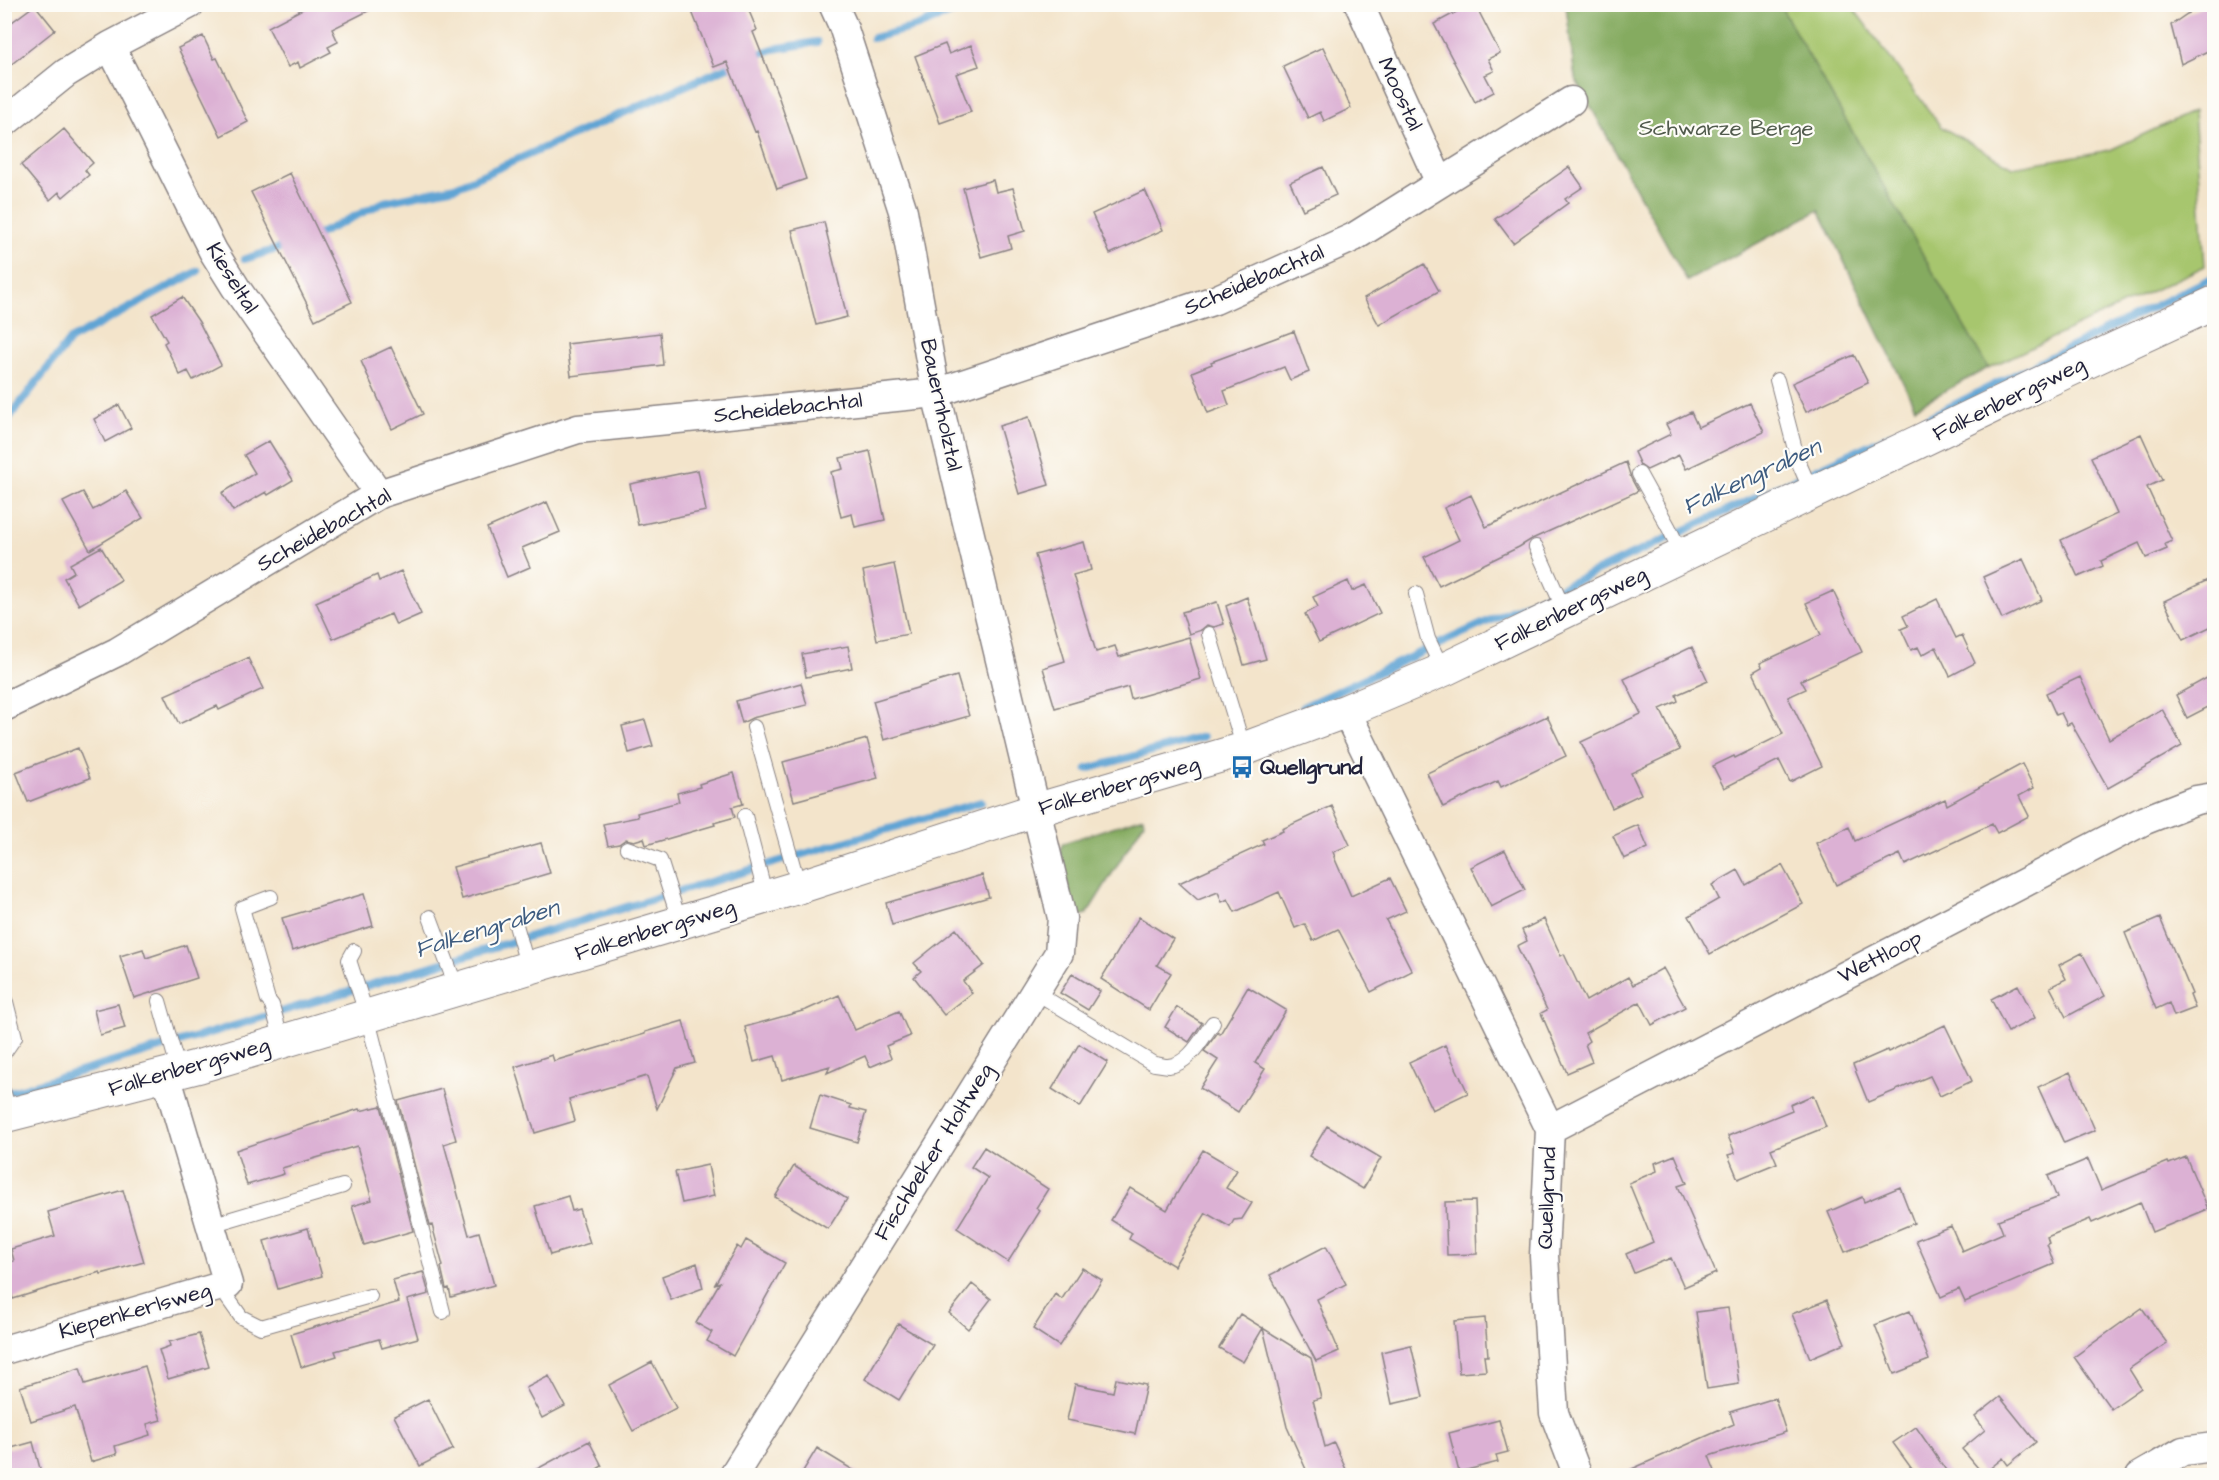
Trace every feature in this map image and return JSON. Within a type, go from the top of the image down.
[{"type":"street","points":[[4,123],[66,73],[110,46],[190,4]]},
{"type":"street","name":"Bauernholztal","points":[[833,4],[843,26],[903,211],[936,393],[1036,810]]},
{"type":"street","name":"Moostal","points":[[1359,4],[1440,183]]},
{"type":"street","name":"Kieseltal","points":[[110,46],[213,251],[236,288],[379,494]]},
{"type":"street","name":"Scheidebachtal","points":[[4,707],[117,652],[379,494],[578,429],[936,393],[1215,300],[1354,237],[1571,101]]},
{"type":"street","name":"Falkenbergsweg","points":[[6,1106],[173,1066],[279,1031],[453,979],[521,943],[677,912],[760,877],[796,877],[1244,749],[1346,711],[1436,657],[1807,481],[2059,374],[2214,303]]},
{"type":"street","name":"Quellgrund","points":[[1346,711],[1550,1129],[1544,1256],[1554,1413],[1578,1476]]},
{"type":"street","name":"Wettloop","points":[[1550,1129],[2145,820],[2196,800],[2214,797]]},
{"type":"street","name":"Fischbeker Holtweg","points":[[733,1476],[1059,953],[1062,918],[1036,810]]},
{"type":"street","name":"Kiepenkerlsweg","points":[[4,1350],[228,1284],[211,1225],[173,1066]]},
{"type":"street","points":[[2140,1476],[2183,1451],[2214,1447]]},
{"type":"lane","points":[[1777,380],[1807,481]]},
{"type":"lane","points":[[1639,474],[1676,542]]},
{"type":"lane","points":[[1536,547],[1559,598]]},
{"type":"lane","points":[[1416,594],[1436,657]]},
{"type":"lane","points":[[1209,634],[1244,749]]},
{"type":"lane","points":[[754,727],[796,877]]},
{"type":"lane","points":[[745,816],[760,877]]},
{"type":"lane","points":[[627,848],[660,860],[677,912]]},
{"type":"lane","points":[[271,897],[243,908],[268,1000],[272,1005],[279,1031]]},
{"type":"lane","points":[[430,917],[453,979]]},
{"type":"lane","points":[[354,951],[350,960],[355,981],[443,1312]]},
{"type":"lane","points":[[1035,992],[1154,1064],[1170,1066],[1182,1062],[1213,1023]]},
{"type":"lane","points":[[159,1001],[170,1035],[173,1066]]},
{"type":"lane","points":[[4,1053],[15,1037],[6,1002]]},
{"type":"lane","points":[[211,1225],[343,1186]]},
{"type":"lane","points":[[219,1286],[241,1317],[261,1327],[370,1296]]},
{"type":"green space","points":[[1566,5],[1851,5],[1941,127],[2013,167],[2110,150],[2194,111],[2205,266],[1988,368],[1915,407],[1819,210],[1687,281],[1575,78]]},
{"type":"green space","name":"Schwarze Berge","points":[[1566,5],[1784,5],[1781,7],[1988,368],[1915,407],[1819,210],[1687,281],[1575,78]]},
{"type":"green space","points":[[1143,817],[1144,822],[1087,914],[1074,917],[1060,850],[1063,843]]},
{"type":"building","points":[[312,4],[382,4],[332,29],[338,42],[328,47],[331,52],[300,68],[298,62],[288,67],[268,27]]},
{"type":"building","points":[[689,4],[746,4],[757,30],[753,32],[778,95],[806,179],[777,189],[757,131],[755,132],[727,62],[714,67]]},
{"type":"building","points":[[1475,4],[1500,53],[1488,59],[1494,71],[1485,75],[1494,92],[1475,102],[1434,24]]},
{"type":"building","points":[[2208,4],[2214,4],[2214,48],[2181,64],[2171,25]]},
{"type":"building","points":[[35,5],[55,30],[4,70],[4,28]]},
{"type":"building","points":[[203,36],[214,59],[217,58],[248,122],[221,136],[178,48]]},
{"type":"building","points":[[945,44],[949,54],[971,45],[979,66],[956,74],[971,112],[940,123],[915,56]]},
{"type":"building","points":[[1323,47],[1351,108],[1324,121],[1320,112],[1308,118],[1283,66]]},
{"type":"building","points":[[64,129],[93,163],[85,170],[89,175],[63,197],[59,192],[50,200],[21,165]]},
{"type":"building","points":[[1323,167],[1336,195],[1303,210],[1290,182]]},
{"type":"building","points":[[1569,167],[1583,187],[1565,199],[1568,203],[1513,243],[1495,219]]},
{"type":"building","points":[[290,173],[352,302],[315,320],[251,192]]},
{"type":"building","points":[[993,180],[996,192],[1013,188],[1025,231],[1008,236],[1011,248],[981,257],[963,188]]},
{"type":"building","points":[[1145,190],[1163,230],[1110,254],[1092,214]]},
{"type":"building","points":[[824,222],[847,317],[816,325],[792,230]]},
{"type":"building","points":[[1424,264],[1439,291],[1379,325],[1364,298]]},
{"type":"building","points":[[182,297],[199,322],[221,365],[193,380],[188,371],[180,375],[164,343],[167,341],[152,315]]},
{"type":"building","points":[[1294,331],[1309,372],[1290,380],[1284,367],[1224,391],[1229,405],[1208,413],[1192,372],[1212,364],[1211,362]]},
{"type":"building","points":[[660,333],[663,365],[571,376],[567,344]]},
{"type":"building","points":[[391,347],[423,414],[392,429],[361,361]]},
{"type":"building","points":[[1854,355],[1868,383],[1806,412],[1792,383]]},
{"type":"building","points":[[1750,403],[1764,432],[1686,469],[1679,455],[1647,470],[1640,465],[1634,452],[1671,434],[1666,424],[1691,412],[1698,427]]},
{"type":"building","points":[[119,405],[131,428],[105,442],[94,419]]},
{"type":"building","points":[[1029,417],[1049,485],[1019,494],[999,426]]},
{"type":"building","points":[[2141,434],[2162,480],[2147,487],[2172,541],[2165,544],[2167,549],[2146,558],[2139,543],[2101,561],[2103,566],[2078,577],[2061,540],[2117,514],[2091,457]]},
{"type":"building","points":[[269,441],[293,480],[268,495],[266,492],[233,511],[222,493],[255,473],[244,455]]},
{"type":"building","points":[[870,451],[885,520],[855,527],[852,514],[841,517],[831,472],[843,469],[840,458]]},
{"type":"building","points":[[1626,462],[1638,491],[1532,539],[1439,586],[1424,557],[1459,540],[1444,508],[1471,495],[1486,527]]},
{"type":"building","points":[[698,470],[706,511],[638,525],[630,484]]},
{"type":"building","points":[[126,491],[143,518],[90,550],[63,502],[83,492],[93,510]]},
{"type":"building","points":[[547,502],[560,532],[522,548],[530,567],[507,577],[487,528]]},
{"type":"building","points":[[1084,542],[1091,570],[1073,575],[1096,652],[1115,646],[1119,657],[1189,637],[1201,679],[1131,699],[1128,687],[1055,708],[1043,668],[1065,661],[1035,555]]},
{"type":"building","points":[[101,547],[121,580],[79,605],[64,578],[74,572],[70,564]]},
{"type":"building","points":[[2023,559],[2042,600],[2002,619],[1983,577]]},
{"type":"building","points":[[894,564],[909,634],[877,640],[863,571]]},
{"type":"building","points":[[401,571],[421,614],[396,625],[391,614],[333,639],[316,602],[377,575],[379,581]]},
{"type":"building","points":[[2214,577],[2214,625],[2183,640],[2164,601]]},
{"type":"building","points":[[1348,581],[1352,591],[1366,585],[1380,613],[1319,642],[1305,614],[1318,607],[1313,597]]},
{"type":"building","points":[[1833,591],[1862,652],[1801,680],[1806,689],[1788,697],[1822,766],[1790,782],[1779,760],[1724,788],[1713,766],[1734,756],[1735,758],[1783,734],[1753,672],[1762,667],[1760,663],[1821,635],[1806,603]]},
{"type":"building","points":[[1247,597],[1266,659],[1244,665],[1226,606]]},
{"type":"building","points":[[1937,599],[1956,638],[1962,635],[1975,663],[1950,676],[1936,647],[1922,655],[1918,647],[1911,650],[1901,629],[1908,626],[1903,616]]},
{"type":"building","points":[[1217,602],[1224,624],[1214,627],[1207,625],[1189,634],[1182,612]]},
{"type":"building","points":[[848,646],[852,668],[806,677],[802,654]]},
{"type":"building","points":[[1692,647],[1708,681],[1676,695],[1678,701],[1660,709],[1680,750],[1631,773],[1641,794],[1612,808],[1581,742],[1641,714],[1624,679]]},
{"type":"building","points":[[248,658],[263,689],[219,710],[217,706],[179,724],[165,695]]},
{"type":"building","points":[[2214,674],[2214,704],[2187,718],[2176,695]]},
{"type":"building","points":[[957,676],[969,716],[884,740],[873,701]]},
{"type":"building","points":[[2080,677],[2109,739],[2162,709],[2182,746],[2108,788],[2071,723],[2067,725],[2061,713],[2056,715],[2046,693]]},
{"type":"building","points":[[801,683],[807,705],[752,718],[742,723],[736,701]]},
{"type":"building","points":[[1547,716],[1566,756],[1501,787],[1498,781],[1443,807],[1427,773]]},
{"type":"building","points":[[645,720],[653,746],[629,753],[622,726]]},
{"type":"building","points":[[867,739],[878,778],[794,801],[783,762]]},
{"type":"building","points":[[78,748],[90,778],[28,802],[16,772]]},
{"type":"building","points":[[2022,764],[2034,788],[2019,796],[2029,816],[1997,833],[1992,824],[1905,865],[1900,854],[1836,885],[1816,843],[1849,827],[1855,841],[1945,799],[1947,805]]},
{"type":"building","points":[[734,773],[743,804],[732,807],[735,817],[646,845],[644,838],[634,841],[626,839],[619,844],[608,846],[603,824],[638,817],[637,813],[679,802],[677,793],[700,787],[699,784]]},
{"type":"building","points":[[1332,806],[1350,845],[1333,852],[1351,896],[1390,878],[1406,911],[1386,920],[1412,971],[1371,992],[1338,929],[1313,941],[1305,924],[1295,928],[1279,892],[1235,912],[1228,899],[1222,902],[1218,892],[1198,900],[1179,883],[1264,844],[1262,840]]},
{"type":"building","points":[[1638,825],[1648,848],[1624,859],[1613,836]]},
{"type":"building","points":[[541,843],[550,873],[462,899],[453,867]]},
{"type":"building","points":[[1505,850],[1525,890],[1491,907],[1471,867]]},
{"type":"building","points":[[1782,865],[1803,904],[1710,954],[1689,916],[1719,899],[1712,885],[1738,870],[1746,885]]},
{"type":"building","points":[[982,875],[989,897],[892,925],[886,903]]},
{"type":"building","points":[[364,894],[373,926],[292,951],[282,918]]},
{"type":"building","points":[[1139,917],[1173,939],[1157,965],[1171,973],[1149,1010],[1101,979]]},
{"type":"building","points":[[2160,918],[2192,994],[2190,995],[2195,1008],[2174,1016],[2169,1003],[2156,1009],[2125,933]]},
{"type":"building","points":[[1544,919],[1561,956],[1564,954],[1586,1001],[1628,977],[1633,985],[1663,968],[1685,1007],[1652,1025],[1640,1002],[1585,1033],[1589,1041],[1585,1044],[1592,1062],[1567,1073],[1541,1013],[1547,1010],[1517,946],[1527,941],[1522,930]]},
{"type":"building","points":[[956,929],[984,965],[963,981],[972,993],[944,1015],[914,977],[921,971],[914,963]]},
{"type":"building","points":[[186,945],[197,978],[134,998],[120,956],[143,949],[146,958]]},
{"type":"building","points":[[2082,953],[2105,996],[2066,1017],[2050,987],[2066,979],[2059,965]]},
{"type":"building","points":[[1072,974],[1100,991],[1088,1010],[1060,993]]},
{"type":"building","points":[[2018,985],[2035,1018],[2008,1032],[1991,999]]},
{"type":"building","points":[[1248,987],[1286,1010],[1255,1063],[1265,1069],[1238,1112],[1200,1088],[1218,1060],[1204,1051],[1218,1032],[1220,1034]]},
{"type":"building","points":[[839,995],[855,1030],[899,1011],[910,1036],[886,1046],[891,1058],[870,1067],[865,1056],[827,1073],[830,1066],[782,1080],[775,1056],[754,1062],[745,1027],[806,1010]]},
{"type":"building","points":[[118,1004],[125,1028],[100,1035],[94,1010]]},
{"type":"building","points":[[1177,1007],[1202,1023],[1189,1042],[1165,1027]]},
{"type":"building","points":[[683,1021],[695,1063],[677,1068],[657,1109],[647,1076],[569,1099],[575,1121],[535,1133],[515,1067],[552,1055],[554,1061]]},
{"type":"building","points":[[1945,1025],[1972,1081],[1940,1096],[1930,1076],[1868,1102],[1853,1065],[1887,1050],[1888,1052]]},
{"type":"building","points":[[1079,1044],[1108,1062],[1080,1107],[1052,1089]]},
{"type":"building","points":[[1445,1045],[1468,1093],[1432,1110],[1409,1062]]},
{"type":"building","points":[[2070,1072],[2095,1130],[2064,1143],[2038,1087]]},
{"type":"building","points":[[442,1089],[456,1140],[444,1144],[469,1235],[479,1232],[494,1285],[451,1297],[449,1288],[446,1289],[441,1267],[443,1266],[432,1225],[430,1226],[398,1101]]},
{"type":"building","points":[[820,1095],[866,1112],[857,1142],[810,1128]]},
{"type":"building","points":[[1813,1095],[1826,1127],[1771,1149],[1777,1163],[1738,1179],[1728,1155],[1735,1153],[1728,1136],[1792,1110],[1790,1105]]},
{"type":"building","points":[[381,1106],[413,1231],[364,1245],[352,1206],[372,1200],[357,1146],[282,1168],[284,1174],[247,1185],[236,1150],[359,1109],[360,1111]]},
{"type":"building","points":[[1327,1126],[1381,1158],[1363,1189],[1309,1156]]},
{"type":"building","points":[[984,1147],[1048,1189],[1036,1208],[1040,1211],[1008,1262],[957,1228],[988,1178],[971,1167]]},
{"type":"building","points":[[1203,1150],[1237,1170],[1226,1188],[1252,1203],[1242,1219],[1234,1220],[1230,1227],[1206,1213],[1174,1266],[1129,1239],[1132,1233],[1111,1220],[1130,1188],[1167,1210]]},
{"type":"building","points":[[1675,1155],[1687,1183],[1678,1186],[1716,1273],[1684,1287],[1671,1258],[1634,1273],[1626,1254],[1653,1242],[1629,1183],[1657,1171],[1655,1163]]},
{"type":"building","points":[[2186,1157],[2208,1209],[2152,1232],[2140,1202],[2092,1223],[2090,1219],[2047,1237],[2054,1264],[1965,1302],[1959,1289],[1941,1297],[1916,1240],[1951,1226],[1962,1251],[2003,1233],[1998,1220],[2057,1198],[2048,1176],[2088,1159],[2101,1190],[2168,1162],[2169,1164]]},
{"type":"building","points":[[708,1165],[714,1196],[682,1203],[675,1172]]},
{"type":"building","points":[[794,1166],[847,1199],[828,1229],[775,1197]]},
{"type":"building","points":[[1900,1187],[1914,1223],[1845,1252],[1828,1212],[1862,1197],[1864,1202]]},
{"type":"building","points":[[123,1190],[144,1262],[101,1274],[100,1272],[13,1299],[4,1263],[14,1261],[11,1249],[55,1236],[48,1212]]},
{"type":"building","points":[[568,1196],[572,1211],[579,1209],[590,1243],[550,1255],[535,1206]]},
{"type":"building","points":[[1475,1201],[1477,1254],[1447,1255],[1445,1202]]},
{"type":"building","points":[[308,1228],[322,1276],[278,1289],[264,1241]]},
{"type":"building","points":[[746,1240],[785,1263],[733,1356],[707,1341],[712,1332],[696,1323],[720,1282],[715,1284],[737,1246],[741,1249]]},
{"type":"building","points":[[1326,1246],[1346,1284],[1317,1299],[1339,1351],[1316,1361],[1270,1275]]},
{"type":"building","points":[[697,1263],[703,1288],[671,1300],[662,1276]]},
{"type":"building","points":[[1082,1268],[1102,1280],[1059,1346],[1033,1329],[1055,1294],[1062,1299]]},
{"type":"building","points":[[423,1272],[429,1294],[407,1300],[418,1338],[382,1348],[379,1339],[335,1351],[337,1356],[301,1367],[291,1334],[399,1302],[393,1280]]},
{"type":"building","points":[[972,1284],[991,1299],[968,1329],[949,1313]]},
{"type":"building","points":[[1827,1300],[1845,1343],[1810,1358],[1792,1314]]},
{"type":"building","points":[[1728,1308],[1739,1384],[1707,1389],[1696,1312]]},
{"type":"building","points":[[2142,1308],[2167,1343],[2129,1369],[2141,1388],[2111,1409],[2074,1357]]},
{"type":"building","points":[[1910,1311],[1929,1360],[1894,1374],[1875,1325]]},
{"type":"building","points":[[1240,1314],[1263,1328],[1243,1362],[1219,1348]]},
{"type":"building","points":[[1485,1318],[1488,1356],[1484,1356],[1486,1371],[1459,1373],[1454,1321]]},
{"type":"building","points":[[898,1324],[933,1345],[899,1400],[865,1379]]},
{"type":"building","points":[[1263,1328],[1311,1358],[1321,1398],[1313,1400],[1325,1447],[1334,1443],[1349,1476],[1309,1476],[1287,1427]]},
{"type":"building","points":[[199,1334],[209,1367],[168,1379],[159,1350],[170,1346],[169,1342]]},
{"type":"building","points":[[1411,1345],[1423,1397],[1392,1404],[1381,1352]]},
{"type":"building","points":[[652,1362],[676,1408],[633,1431],[609,1385]]},
{"type":"building","points":[[145,1366],[161,1420],[147,1424],[150,1435],[115,1446],[117,1454],[91,1462],[75,1407],[31,1421],[20,1387],[80,1368],[85,1384]]},
{"type":"building","points":[[549,1376],[565,1406],[542,1418],[526,1388]]},
{"type":"building","points":[[1116,1379],[1146,1385],[1135,1434],[1067,1420],[1075,1384],[1113,1392]]},
{"type":"building","points":[[2000,1397],[2036,1442],[2008,1465],[2003,1458],[1983,1474],[1962,1449],[1985,1430],[1975,1417]]},
{"type":"building","points":[[1775,1398],[1786,1432],[1709,1456],[1717,1476],[1616,1476],[1734,1424],[1730,1412]]},
{"type":"building","points":[[428,1399],[453,1449],[420,1466],[394,1416]]},
{"type":"building","points":[[1499,1420],[1508,1452],[1496,1455],[1498,1462],[1459,1472],[1449,1433]]},
{"type":"building","points":[[1916,1427],[1950,1476],[1917,1476],[1893,1443]]},
{"type":"building","points":[[589,1441],[602,1466],[586,1476],[524,1476]]},
{"type":"building","points":[[33,1442],[42,1476],[4,1476],[4,1450]]},
{"type":"building","points":[[817,1448],[863,1476],[800,1476]]},
{"type":"waterway","points":[[873,38],[915,27],[973,4]]},
{"type":"waterway","points":[[753,56],[773,49],[817,42]]},
{"type":"waterway","points":[[311,238],[384,202],[455,187],[739,62]]},
{"type":"waterway","points":[[245,259],[290,245]]},
{"type":"waterway","points":[[4,424],[70,340],[198,271]]},
{"type":"waterway","name":"Falkengraben","points":[[1303,707],[1921,421],[2214,277]]},
{"type":"waterway","name":"Falkengraben","points":[[1087,769],[1203,737]]},
{"type":"waterway","name":"Falkengraben","points":[[4,1094],[981,802]]},
{"type":"place","name":"Quellgrund","points":[[1242,767]]}]
